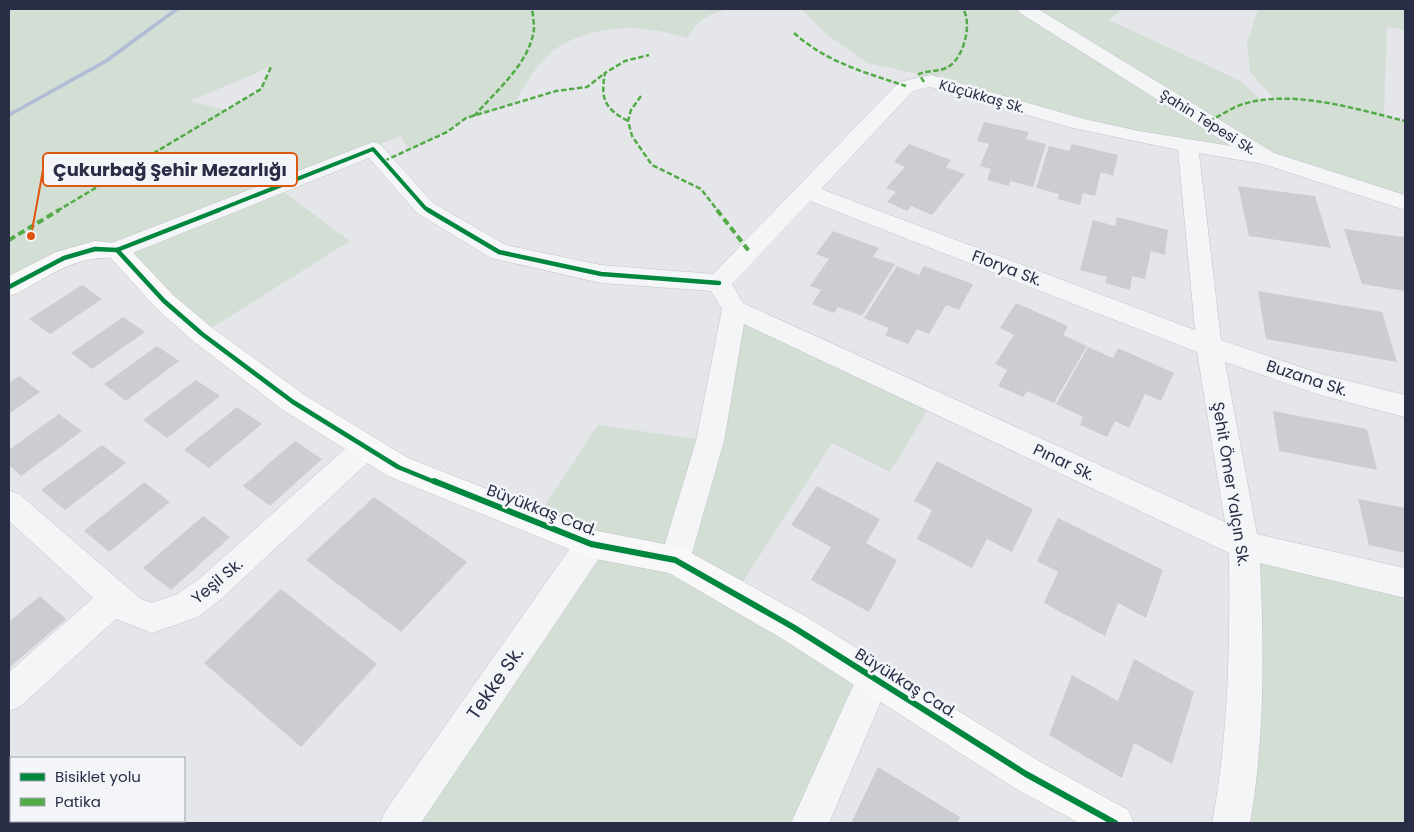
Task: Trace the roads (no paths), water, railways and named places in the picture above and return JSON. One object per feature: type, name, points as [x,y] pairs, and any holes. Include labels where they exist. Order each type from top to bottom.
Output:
[{"type":"street","name":"Şahin Tepesi Sk.","points":[[1026,9],[1266,158],[1405,203]]},
{"type":"street","name":"Küçükkaş Sk.","points":[[719,283],[906,86],[931,81],[1080,124],[1188,146],[1266,158]]},
{"type":"street","name":"Şehit Ömer Yalçın Sk.","points":[[1188,146],[1209,346],[1244,546],[1247,648],[1238,784],[1231,823]]},
{"type":"street","points":[[9,287],[64,258],[95,249],[118,250],[373,148],[425,208],[499,252],[601,274],[719,283],[734,309],[710,441],[675,560]]},
{"type":"street","name":"Florya Sk.","points":[[806,191],[1209,346]]},
{"type":"street","name":"Büyükkaş Cad.","points":[[118,250],[164,301],[202,334],[293,402],[398,467],[591,544],[675,560],[794,627],[1026,774],[1115,823]]},
{"type":"street","name":"Pınar Sk.","points":[[734,309],[1244,546],[1405,583]]},
{"type":"street","name":"Buzana Sk.","points":[[1209,346],[1320,384],[1405,406]]},
{"type":"street","name":"Yeşil Sk.","points":[[9,503],[130,610],[152,618],[187,606],[210,589],[366,447]]},
{"type":"street","name":"Tekke Sk.","points":[[399,823],[591,544]]},
{"type":"street","points":[[9,694],[116,598]]},
{"type":"street","points":[[810,823],[874,678]]},
{"type":"waterway","points":[[9,115],[106,61],[177,9]]},
{"type":"place","name":"Çukurbağ Şehir Mezarlığı","points":[[31,236]]}]
